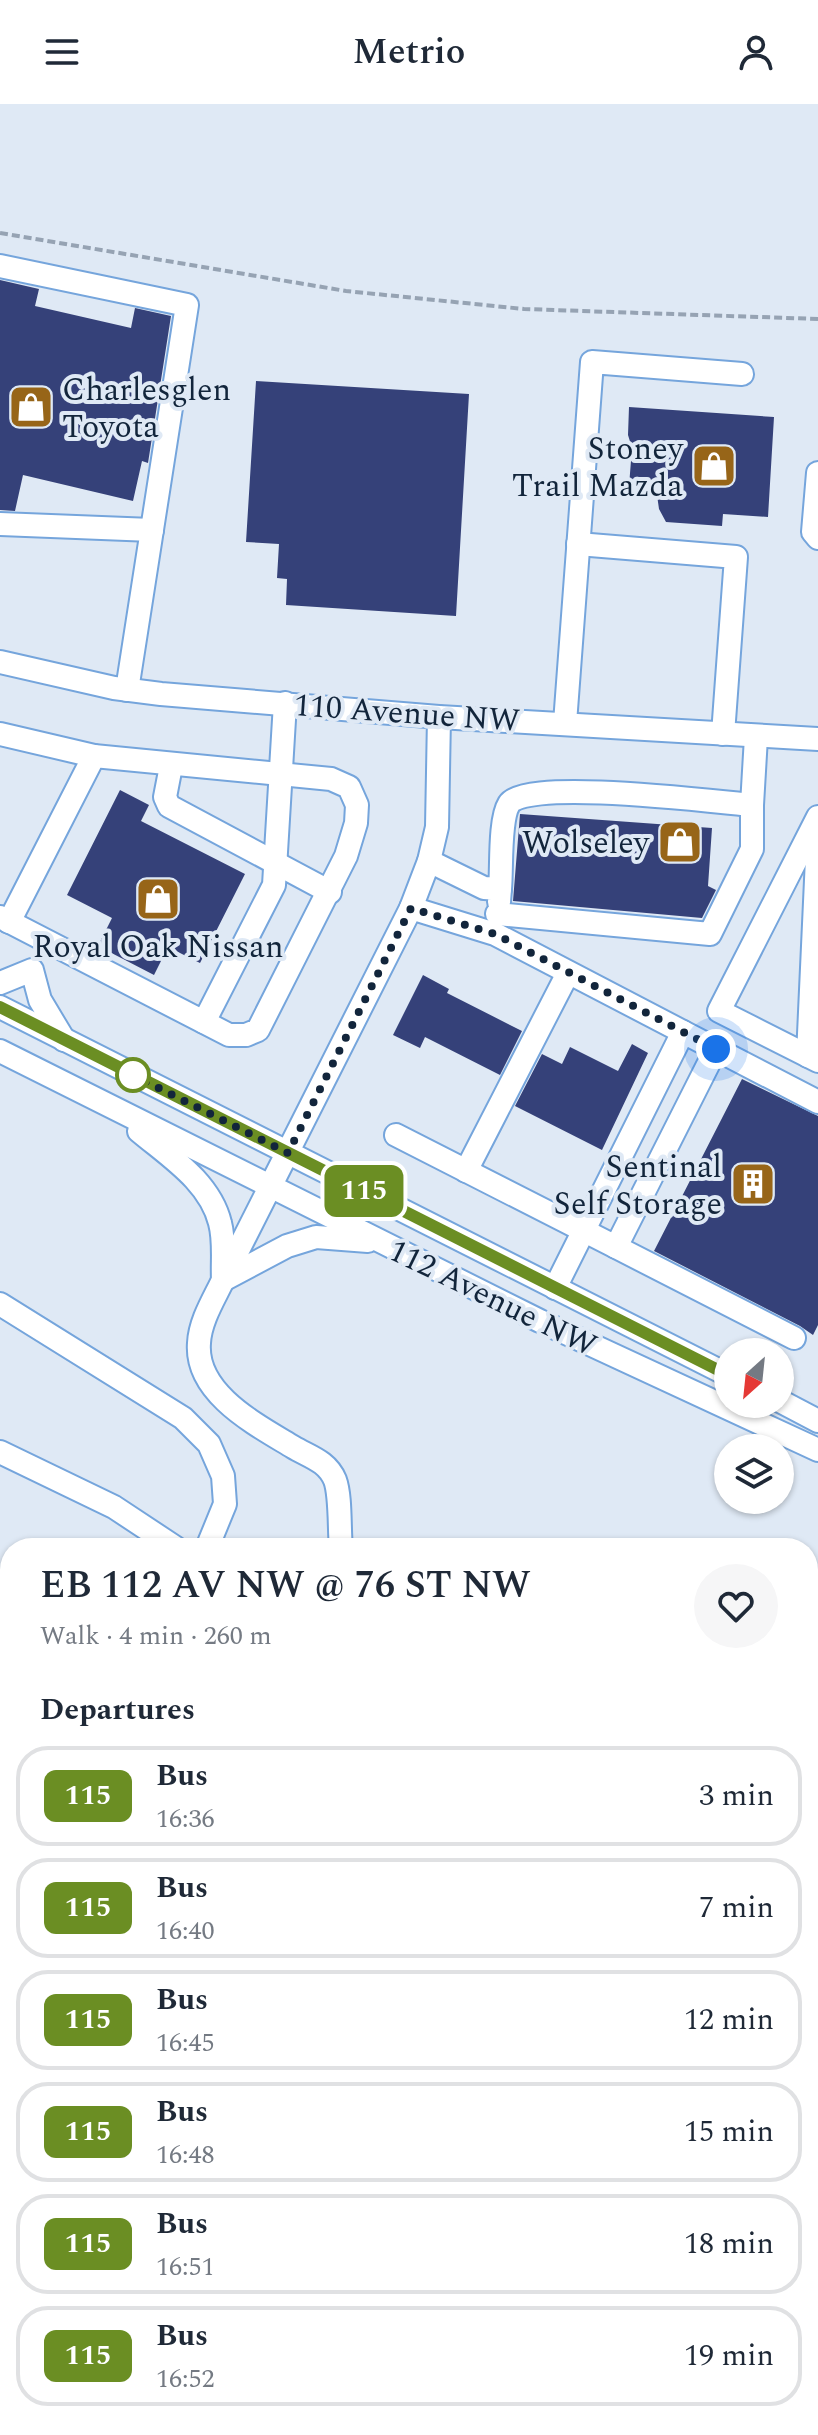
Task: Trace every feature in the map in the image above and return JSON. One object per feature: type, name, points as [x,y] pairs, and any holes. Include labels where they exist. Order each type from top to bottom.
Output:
[{"type":"street","points":[[0,266],[187,305],[127,690]]},
{"type":"street","points":[[565,723],[592,362],[742,374]]},
{"type":"street","points":[[818,473],[813,532],[818,538]]},
{"type":"street","points":[[0,524],[152,530]]},
{"type":"street","points":[[578,544],[736,557],[723,734]]},
{"type":"street","name":"110 Avenue NW","points":[[0,662],[127,690],[439,717],[818,739]]},
{"type":"street","points":[[204,1022],[274,885],[285,703]]},
{"type":"street","points":[[340,1538],[336,1482],[322,1462],[293,1447],[212,1389],[199,1364],[201,1328],[411,908],[429,861],[437,827],[439,717]]},
{"type":"street","points":[[0,734],[94,756],[280,777],[331,779],[341,782],[354,793],[356,823],[330,892],[258,1030],[246,1035],[229,1035],[5,920],[94,756]]},
{"type":"street","points":[[411,908],[496,924],[710,934],[752,849],[756,737]]},
{"type":"street","points":[[171,766],[165,797],[169,806],[330,892]]},
{"type":"street","points":[[496,924],[504,819],[508,804],[515,798],[559,790],[752,805]]},
{"type":"street","points":[[818,817],[719,1011],[813,1051],[818,836]]},
{"type":"street","points":[[429,861],[484,888],[500,889]]},
{"type":"street","points":[[496,924],[568,973],[818,1102]]},
{"type":"street","points":[[0,983],[32,970],[47,942]]},
{"type":"street","points":[[32,970],[40,1000],[65,1041]]},
{"type":"street","points":[[466,1171],[568,973]]},
{"type":"street","name":"112 Avenue NW","points":[[0,1007],[714,1368]]},
{"type":"street","points":[[555,1288],[683,1032]]},
{"type":"street","points":[[616,1247],[716,1049]]},
{"type":"street","name":"112 Avenue NW","points":[[0,1051],[377,1241],[818,1450]]},
{"type":"street","points":[[105,1104],[180,1165],[211,1196],[221,1226],[223,1280]]},
{"type":"street","points":[[396,1135],[794,1338]]},
{"type":"street","points":[[630,1138],[663,1155]]},
{"type":"street","points":[[223,1280],[287,1246],[316,1237],[377,1241]]},
{"type":"street","points":[[0,1304],[183,1418],[209,1444],[223,1476],[225,1504],[211,1538]]},
{"type":"street","points":[[794,1406],[816,1415]]},
{"type":"street","points":[[0,1452],[114,1507],[161,1538]]},
{"type":"path","points":[[0,233],[140,259],[361,293],[524,309],[818,319]]},
{"type":"building","points":[[0,280],[39,289],[35,306],[131,328],[135,308],[171,316],[148,463],[142,461],[133,501],[23,475],[15,511],[0,510]]},
{"type":"building","points":[[256,381],[469,394],[456,616],[286,605],[287,579],[277,578],[279,544],[246,542]]},
{"type":"building","points":[[629,407],[774,417],[768,517],[723,514],[722,526],[666,522],[659,509],[656,488],[629,486],[632,448],[628,435]]},
{"type":"building","points":[[120,790],[149,805],[141,821],[245,874],[200,963],[168,947],[154,975],[98,946],[112,918],[67,895]]},
{"type":"building","points":[[520,814],[712,828],[708,886],[716,890],[702,918],[513,901]]},
{"type":"building","points":[[423,975],[449,989],[447,993],[522,1031],[500,1075],[425,1037],[420,1048],[393,1035]]},
{"type":"building","points":[[632,1044],[648,1053],[602,1150],[515,1106],[542,1054],[562,1064],[570,1047],[618,1071]]},
{"type":"building","name":"Sentinal Self Storage","points":[[742,1079],[818,1116],[818,1325],[813,1335],[654,1251]]},
{"type":"bus line","name":"115","points":[[0,1007],[714,1368]]},
{"type":"place","name":"Charlesglen Toyota","points":[[31,407]]},
{"type":"place","name":"Stoney Trail Mazda","points":[[714,466]]},
{"type":"place","name":"Wolseley","points":[[680,842]]},
{"type":"place","name":"Royal Oak Nissan","points":[[158,899]]},
{"type":"place","name":"Sentinal Self Storage","points":[[753,1184]]},
{"type":"route","points":[[133,1075],[288,1153],[411,908],[495,934],[716,1049]]}]
